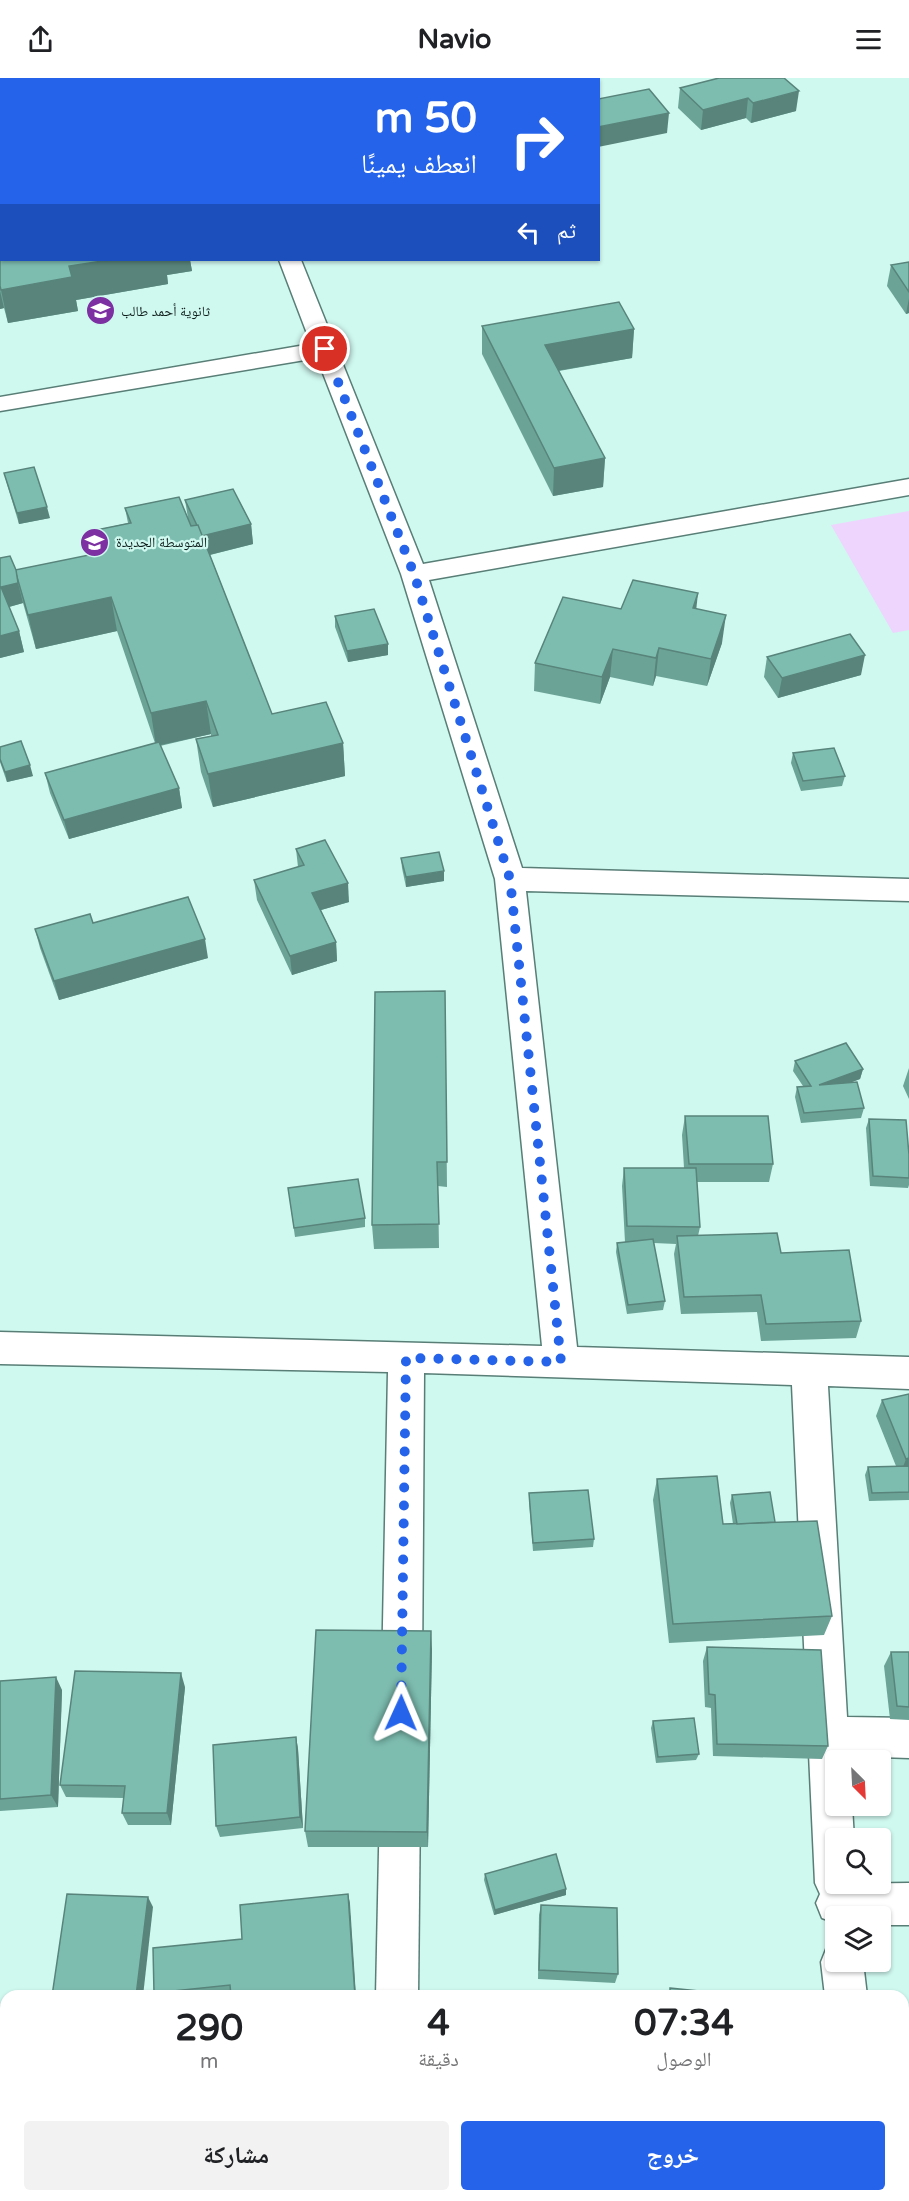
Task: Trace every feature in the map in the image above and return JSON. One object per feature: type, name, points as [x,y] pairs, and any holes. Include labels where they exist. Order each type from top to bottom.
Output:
[{"type":"street","points":[[290,261],[414,574],[510,879],[561,1362]]},
{"type":"street","points":[[0,404],[325,349]]},
{"type":"street","points":[[414,574],[909,486]]},
{"type":"street","points":[[510,879],[909,890]]},
{"type":"street","points":[[0,1348],[909,1373]]},
{"type":"street","points":[[401,1713],[406,1358]]},
{"type":"street","points":[[809,1370],[836,1897],[909,1904]]},
{"type":"street","points":[[828,1736],[909,1738]]},
{"type":"street","points":[[398,1990],[400,1772]]},
{"type":"street","points":[[843,1972],[845,1990]]},
{"type":"shaded area","points":[[909,511],[909,630],[893,633],[831,525]]},
{"type":"building","points":[[719,78],[784,78],[799,91],[753,103],[748,98],[703,110],[680,88]]},
{"type":"building","points":[[649,89],[669,113],[600,127],[600,99]]},
{"type":"building","points":[[0,261],[102,261],[69,266],[72,277],[1,290]]},
{"type":"building","points":[[909,262],[909,292],[891,265]]},
{"type":"building","points":[[619,302],[634,329],[545,345],[605,458],[554,468],[482,326]]},
{"type":"building","points":[[34,467],[47,507],[17,513],[4,473]]},
{"type":"building","points":[[233,489],[251,524],[202,536],[185,500]]},
{"type":"building","points":[[179,497],[191,526],[198,525],[272,714],[326,702],[343,743],[208,774],[196,739],[218,735],[206,701],[151,713],[111,597],[28,615],[15,570],[99,553],[91,531],[131,523],[125,508]]},
{"type":"building","points":[[10,556],[18,583],[1,587],[19,631],[0,636],[0,558]]},
{"type":"building","points":[[633,580],[698,593],[693,608],[726,615],[711,659],[659,648],[656,658],[613,649],[602,677],[535,663],[563,597],[621,609]]},
{"type":"building","points":[[374,609],[388,644],[347,651],[335,616]]},
{"type":"building","points":[[850,634],[865,655],[782,678],[767,657]]},
{"type":"building","points":[[21,741],[30,765],[5,772],[0,759],[0,747]]},
{"type":"building","points":[[159,742],[179,788],[64,820],[45,773]]},
{"type":"building","points":[[834,748],[845,776],[803,781],[793,753]]},
{"type":"building","points":[[325,840],[348,883],[312,893],[336,942],[290,956],[254,880],[304,865],[296,849]]},
{"type":"building","points":[[439,852],[444,871],[406,877],[401,858]]},
{"type":"building","points":[[188,897],[205,939],[54,981],[35,929],[90,914],[93,923]]},
{"type":"building","points":[[445,991],[447,1162],[437,1162],[439,1224],[372,1225],[375,992]]},
{"type":"building","points":[[846,1043],[863,1069],[819,1085],[857,1082],[864,1108],[804,1113],[797,1087],[811,1086],[795,1061]]},
{"type":"building","points":[[685,1116],[768,1116],[773,1164],[689,1164]]},
{"type":"building","points":[[869,1119],[906,1120],[909,1178],[873,1176]]},
{"type":"building","points":[[624,1168],[696,1168],[700,1227],[627,1226]]},
{"type":"building","points":[[358,1179],[365,1218],[294,1228],[288,1188]]},
{"type":"building","points":[[777,1233],[781,1253],[849,1250],[861,1321],[766,1324],[761,1295],[684,1297],[677,1236]]},
{"type":"building","points":[[653,1239],[665,1301],[628,1305],[617,1243]]},
{"type":"building","points":[[909,1394],[909,1458],[906,1459],[882,1400]]},
{"type":"building","points":[[909,1466],[909,1492],[872,1493],[868,1467]]},
{"type":"building","points":[[717,1476],[723,1524],[817,1521],[832,1616],[673,1624],[657,1479]]},
{"type":"building","points":[[588,1490],[594,1539],[533,1543],[529,1493]]},
{"type":"building","points":[[770,1492],[775,1522],[737,1524],[732,1495]]},
{"type":"building","points":[[316,1630],[431,1631],[427,1832],[305,1831]]},
{"type":"building","points":[[707,1647],[821,1650],[828,1746],[717,1744],[715,1695],[709,1694]]},
{"type":"building","points":[[891,1652],[909,1652],[909,1707],[897,1706]]},
{"type":"building","points":[[75,1671],[181,1673],[167,1813],[122,1813],[125,1786],[60,1785]]},
{"type":"building","points":[[56,1677],[51,1795],[0,1799],[0,1681]]},
{"type":"building","points":[[694,1718],[699,1754],[658,1757],[653,1721]]},
{"type":"building","points":[[296,1737],[300,1817],[216,1826],[213,1745]]},
{"type":"building","points":[[556,1854],[566,1889],[495,1910],[485,1874]]},
{"type":"building","points":[[67,1894],[148,1897],[137,1990],[53,1990]]},
{"type":"building","points":[[348,1894],[355,1990],[230,1990],[230,1985],[182,1990],[154,1990],[153,1948],[242,1939],[240,1905]]},
{"type":"building","points":[[541,1905],[617,1908],[618,1974],[539,1970]]},
{"type":"place","name":"ثانوية أحمد طالب","points":[[100,311]]},
{"type":"place","name":"المتوسطة الجديدة","points":[[95,542]]},
{"type":"route","points":[[325,349],[414,574],[510,879],[561,1362],[406,1358],[401,1713]]}]
